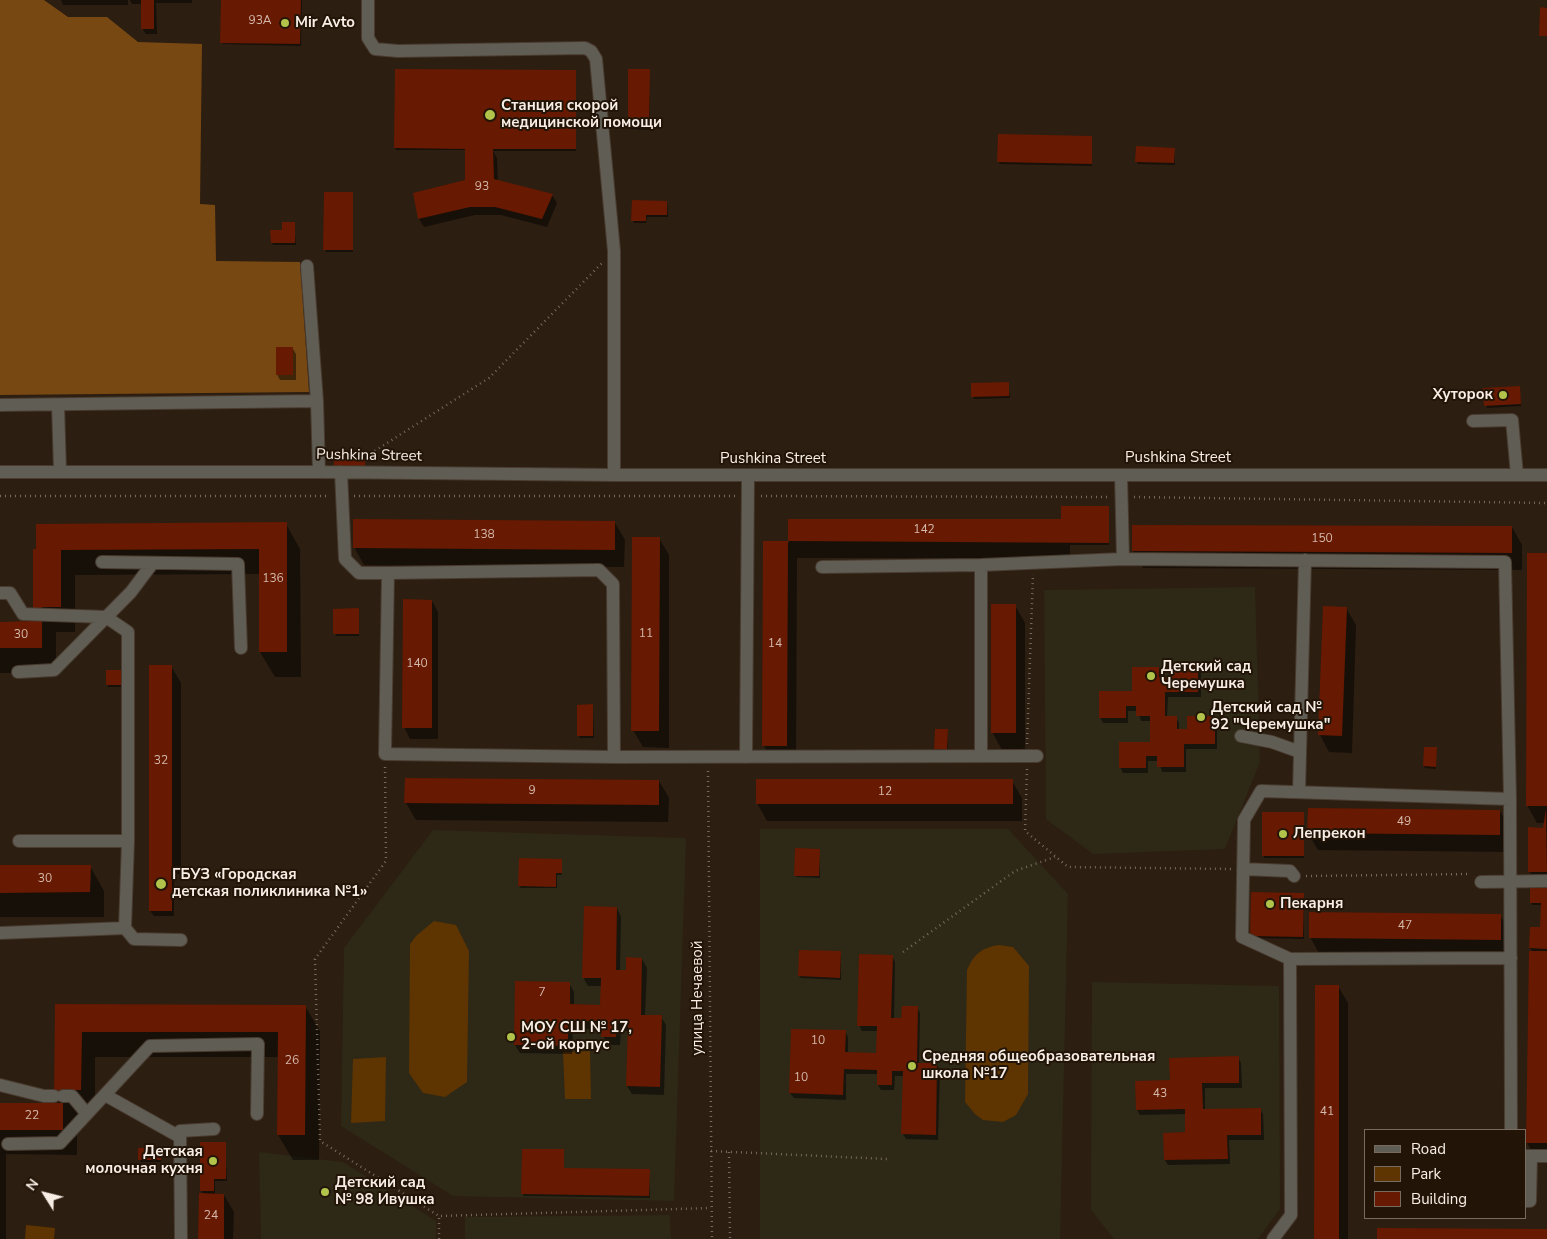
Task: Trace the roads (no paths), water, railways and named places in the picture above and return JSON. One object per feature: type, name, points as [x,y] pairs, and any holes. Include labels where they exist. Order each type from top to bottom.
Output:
[{"type":"street","points":[[368,0],[368,38],[375,49],[398,51],[585,48],[591,51],[596,59],[614,251],[614,475]]},
{"type":"street","points":[[307,266],[317,401],[319,472]]},
{"type":"street","points":[[0,405],[317,401]]},
{"type":"street","points":[[58,405],[60,471]]},
{"type":"street","points":[[1473,421],[1512,420],[1517,475]]},
{"type":"street","name":"Pushkina Street","points":[[0,472],[341,472],[614,475],[1547,475]]},
{"type":"street","points":[[341,472],[345,559],[359,573],[600,570],[613,584],[614,757]]},
{"type":"street","points":[[746,757],[748,475]]},
{"type":"street","points":[[1122,475],[1123,559]]},
{"type":"street","points":[[822,567],[981,566],[1123,559],[1505,562],[1510,799],[1511,1129]]},
{"type":"street","points":[[1299,792],[1305,560]]},
{"type":"street","points":[[102,562],[238,564],[241,648]]},
{"type":"street","points":[[18,672],[54,670],[131,592],[152,564]]},
{"type":"street","points":[[981,566],[981,756]]},
{"type":"street","points":[[388,573],[385,754],[614,757],[1032,756]]},
{"type":"street","points":[[0,593],[10,593],[23,614],[106,617],[128,632],[128,841],[125,928],[134,939],[181,940]]},
{"type":"street","points":[[1241,736],[1272,742],[1300,752]]},
{"type":"street","points":[[1510,799],[1260,791],[1244,820],[1242,936],[1290,959],[1511,958]]},
{"type":"street","points":[[20,841],[128,841]]},
{"type":"street","points":[[1243,869],[1290,871],[1294,876]]},
{"type":"street","points":[[1482,882],[1547,881]]},
{"type":"street","points":[[0,933],[125,928]]},
{"type":"street","points":[[1273,1239],[1290,1215],[1290,959]]},
{"type":"street","points":[[8,1144],[60,1143],[150,1046],[258,1044],[257,1114]]},
{"type":"street","points":[[0,1085],[44,1096],[72,1096],[87,1114]]},
{"type":"street","points":[[105,1095],[180,1137]]},
{"type":"street","points":[[181,1239],[180,1131],[214,1129]]},
{"type":"street","points":[[1527,1201],[1530,1201],[1529,1156],[1547,1156]]},
{"type":"place","name":"Mir Avto","points":[[285,23]]},
{"type":"place","name":"Станция скорой медицинской помощи","points":[[490,115]]},
{"type":"place","name":"Хуторок","points":[[1503,395]]},
{"type":"place","name":"Детский сад Черемушка","points":[[1151,676]]},
{"type":"place","name":"Детский сад № 92 \"Черемушка\"","points":[[1201,717]]},
{"type":"place","name":"Лепрекон","points":[[1283,834]]},
{"type":"place","name":"ГБУЗ «Городская детская поликлиника №1»","points":[[161,884]]},
{"type":"place","name":"Пекарня","points":[[1270,904]]},
{"type":"place","name":"МОУ СШ № 17, 2-ой корпус","points":[[511,1037]]},
{"type":"place","name":"Средняя общеобразовательная школа №17","points":[[912,1066]]},
{"type":"place","name":"Детская молочная кухня","points":[[213,1161]]},
{"type":"place","name":"Детский сад № 98 Ивушка","points":[[325,1192]]}]
